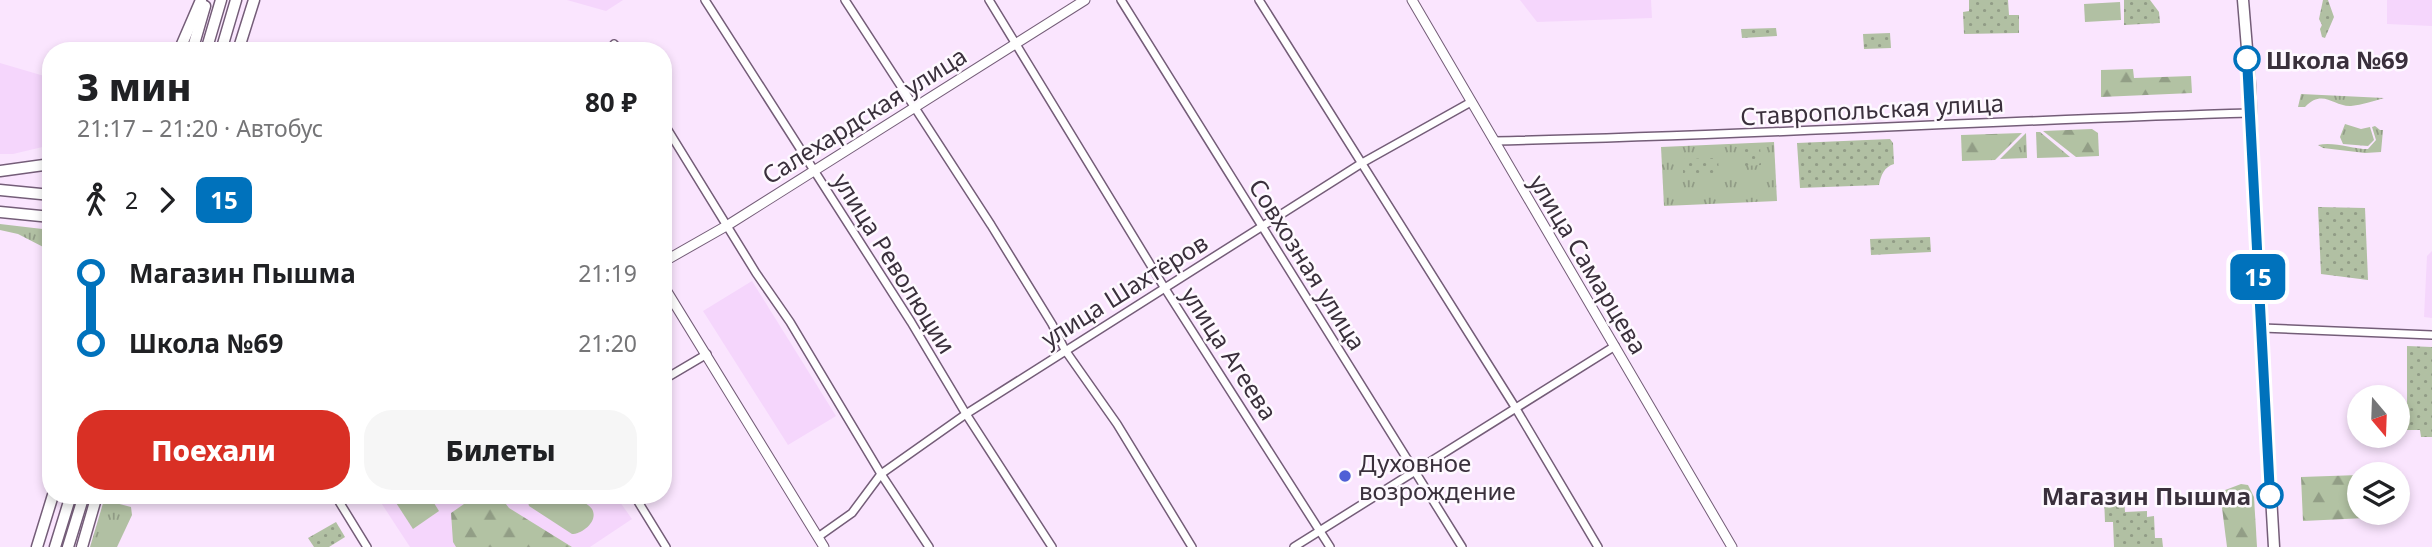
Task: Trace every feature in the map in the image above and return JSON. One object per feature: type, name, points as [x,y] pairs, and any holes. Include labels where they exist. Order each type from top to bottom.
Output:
[{"type":"main road","points":[[183,42],[204,0]]},
{"type":"main road","points":[[194,42],[204,0]]},
{"type":"main road","points":[[209,42],[221,0]]},
{"type":"main road","points":[[223,42],[236,0]]},
{"type":"main road","points":[[241,42],[254,0]]},
{"type":"main road","points":[[2243,0],[2274,547]]},
{"type":"main road","points":[[0,171],[42,165]]},
{"type":"main road","points":[[0,190],[42,194]]},
{"type":"main road","points":[[0,212],[42,216]]},
{"type":"main road","points":[[37,547],[50,504]]},
{"type":"main road","points":[[55,547],[68,504]]},
{"type":"main road","points":[[68,547],[81,504]]},
{"type":"main road","points":[[82,547],[94,504]]},
{"type":"street","name":"улица Революции","points":[[705,0],[911,322],[965,414],[1052,547]]},
{"type":"street","points":[[845,0],[1005,247],[1065,350],[1117,424],[1192,547]]},
{"type":"street","name":"улица Агеева","points":[[989,0],[1164,287],[1330,547]]},
{"type":"street","name":"Салехардская улица","points":[[672,257],[728,225],[1085,0]]},
{"type":"street","name":"Совхозная улица","points":[[1121,0],[1462,547]]},
{"type":"street","points":[[1259,0],[1515,407],[1598,547]]},
{"type":"street","name":"улица Самарцева","points":[[1412,0],[1732,547]]},
{"type":"street","name":"улица Шахтёров","points":[[818,537],[852,513],[881,474],[965,414],[1362,163],[1471,102]]},
{"type":"street","name":"Ставропольская улица","points":[[1494,141],[1756,134],[2251,113]]},
{"type":"street","points":[[672,136],[929,547]]},
{"type":"street","points":[[672,299],[824,547]]},
{"type":"street","points":[[2262,328],[2432,335]]},
{"type":"street","points":[[1294,547],[1615,346]]},
{"type":"street","points":[[672,375],[707,354]]},
{"type":"street","points":[[341,504],[367,547]]},
{"type":"street","points":[[640,504],[666,547]]},
{"type":"shaded area","points":[[567,0],[623,0],[606,11]]},
{"type":"shaded area","points":[[1520,0],[1651,0],[1652,18],[1537,22]]},
{"type":"shaded area","points":[[2387,0],[2432,0],[2432,26],[2387,24]]},
{"type":"shaded area","points":[[0,63],[42,75],[42,147],[0,154]]},
{"type":"shaded area","points":[[2432,251],[2432,318],[2424,317],[2427,256]]},
{"type":"shaded area","points":[[752,281],[836,416],[788,445],[703,311]]},
{"type":"shaded area","points":[[382,504],[621,504],[632,519],[590,547],[410,547]]},
{"type":"green space","points":[[1969,0],[2008,0],[2009,15],[2019,15],[2019,33],[1964,34],[1963,12],[1969,11]]},
{"type":"green space","points":[[2124,0],[2150,0],[2159,12],[2160,23],[2124,25]]},
{"type":"green space","points":[[2323,0],[2328,0],[2334,17],[2325,38],[2322,37],[2319,19]]},
{"type":"green space","points":[[2120,2],[2121,20],[2085,22],[2084,4]]},
{"type":"green space","points":[[1776,28],[1777,36],[1742,38],[1741,29]]},
{"type":"green space","points":[[1890,33],[1891,48],[1864,49],[1863,34]]},
{"type":"green space","points":[[2133,69],[2134,78],[2191,76],[2192,93],[2101,97],[2101,70]]},
{"type":"green space","points":[[2301,94],[2384,98],[2351,106],[2317,99],[2305,107],[2298,107]]},
{"type":"green space","points":[[2345,124],[2361,129],[2370,127],[2374,140],[2368,146],[2343,144],[2340,137]]},
{"type":"green space","points":[[2372,127],[2383,130],[2381,152],[2365,153],[2323,148],[2318,145],[2368,149],[2376,140]]},
{"type":"green space","points":[[2092,129],[2098,133],[2099,156],[2076,157],[2043,131]]},
{"type":"green space","points":[[2036,132],[2040,132],[2070,157],[2037,158]]},
{"type":"green space","points":[[2022,133],[1995,160],[1962,161],[1961,135]]},
{"type":"green space","points":[[2026,133],[2027,158],[2000,159]]},
{"type":"green space","points":[[1890,139],[1893,143],[1894,164],[1884,172],[1879,185],[1800,188],[1797,143]]},
{"type":"green space","points":[[1774,142],[1777,201],[1664,206],[1661,147]]},
{"type":"green space","points":[[1744,145],[1760,145],[1761,165],[1745,166]]},
{"type":"green space","points":[[1718,158],[1719,175],[1683,176],[1683,159]]},
{"type":"green space","points":[[2318,207],[2365,208],[2368,280],[2321,274]]},
{"type":"green space","points":[[0,224],[42,229],[42,246],[18,234],[0,230]]},
{"type":"green space","points":[[1930,237],[1931,252],[1871,255],[1870,239]]},
{"type":"green space","points":[[2407,346],[2432,347],[2432,437],[2421,437],[2420,430],[2410,430],[2410,385],[2407,385]]},
{"type":"green space","points":[[2347,475],[2347,519],[2303,521],[2301,477]]},
{"type":"green space","points":[[2241,484],[2248,485],[2254,497],[2257,547],[2227,547],[2220,492]]},
{"type":"green space","points":[[2124,496],[2125,512],[2147,511],[2147,517],[2154,516],[2155,538],[2162,538],[2163,547],[2114,547],[2113,522],[2105,522],[2104,497]]},
{"type":"green space","points":[[103,504],[131,507],[132,515],[117,547],[90,547]]},
{"type":"green space","points":[[397,504],[435,504],[439,511],[413,529]]},
{"type":"green space","points":[[464,504],[506,504],[572,547],[456,547],[453,542],[451,513]]},
{"type":"green space","points":[[586,504],[594,514],[588,526],[572,534],[529,506]]},
{"type":"green space","points":[[336,522],[345,537],[329,547],[314,547],[308,538]]},
{"type":"bus line","name":"15","points":[[2247,59],[2270,495]]},
{"type":"place","name":"Школа №69","points":[[2247,59]]},
{"type":"place","name":"Духовное возрождение","points":[[1345,476]]},
{"type":"place","name":"Магазин Пышма","points":[[2270,495]]}]
